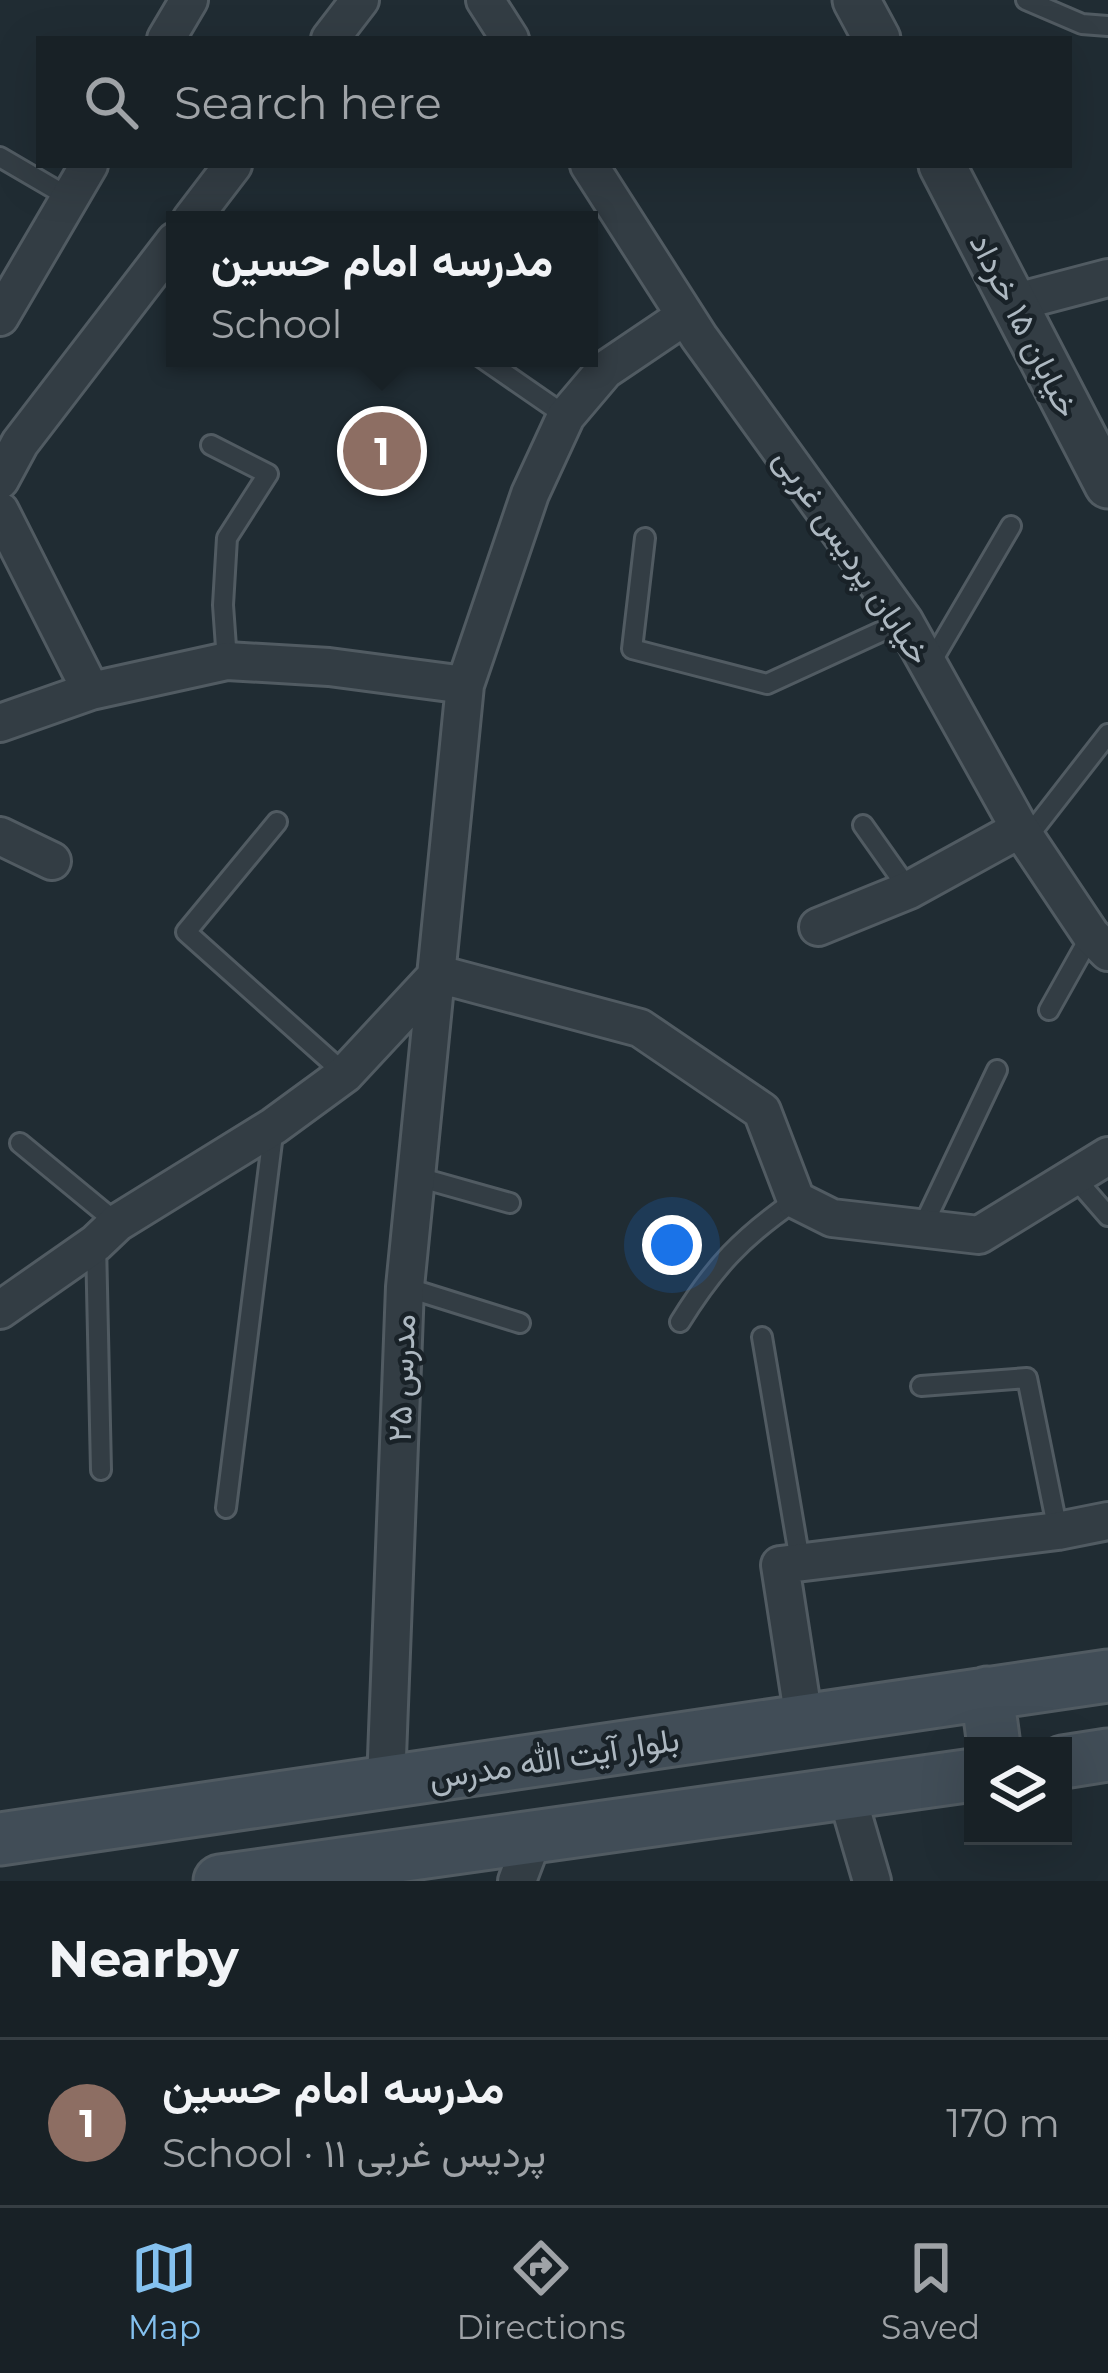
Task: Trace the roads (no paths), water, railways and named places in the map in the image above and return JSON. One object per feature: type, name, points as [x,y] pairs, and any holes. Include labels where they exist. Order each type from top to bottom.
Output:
[{"type":"main road","name":"بلوار آیت الله مدرس","points":[[0,1839],[1108,1676]]},
{"type":"main road","points":[[987,1693],[993,1737]]},
{"type":"main road","points":[[1072,1761],[1108,1755]]},
{"type":"main road","points":[[220,1881],[525,1859],[846,1792],[964,1775]]},
{"type":"street","points":[[168,36],[189,0]]},
{"type":"street","points":[[332,36],[360,0]]},
{"type":"street","points":[[485,0],[508,36]]},
{"type":"street","points":[[856,0],[875,36]]},
{"type":"street","points":[[0,317],[87,168]]},
{"type":"street","points":[[198,211],[231,168]]},
{"type":"street","name":"خیابان پردیس غربی","points":[[591,168],[686,316],[904,621],[1023,833],[1102,941]]},
{"type":"street","name":"خیابان ۱۵ خرداد","points":[[944,168],[1108,485]]},
{"type":"street","points":[[0,480],[10,434],[166,252]]},
{"type":"street","points":[[1013,303],[1108,278]]},
{"type":"street","name":"مدرس ۲۵","points":[[386,1783],[405,1287],[465,685],[530,494],[566,416],[605,370],[686,316]]},
{"type":"street","points":[[4,534],[91,692]]},
{"type":"street","points":[[0,723],[91,692],[227,662],[329,667],[465,685]]},
{"type":"street","points":[[818,927],[909,890],[1023,833]]},
{"type":"street","points":[[0,836],[52,861]]},
{"type":"street","points":[[0,1310],[106,1233],[274,1126],[345,1074],[438,974],[640,1028],[762,1111],[796,1200],[832,1218],[979,1235],[1108,1156]]},
{"type":"street","points":[[804,1720],[780,1565],[1108,1521]]},
{"type":"street","points":[[846,1792],[872,1881]]},
{"type":"lane","points":[[1026,0],[1082,23],[1108,26]]},
{"type":"lane","points":[[0,157],[70,198]]},
{"type":"lane","points":[[495,367],[566,416]]},
{"type":"lane","points":[[211,446],[268,474],[226,538],[227,662]]},
{"type":"lane","points":[[929,666],[1011,526]]},
{"type":"lane","points":[[645,538],[632,649],[767,684],[904,621]]},
{"type":"lane","points":[[1023,833],[1108,734]]},
{"type":"lane","points":[[277,822],[186,932],[345,1074]]},
{"type":"lane","points":[[863,825],[909,890]]},
{"type":"lane","points":[[1049,1010],[1102,941]]},
{"type":"lane","points":[[922,1228],[997,1070]]},
{"type":"lane","points":[[226,1508],[274,1126]]},
{"type":"lane","points":[[20,1143],[106,1233],[101,1470]]},
{"type":"lane","points":[[414,1176],[511,1203]]},
{"type":"lane","points":[[1074,1177],[1108,1216]]},
{"type":"lane","points":[[680,1322],[714,1269],[737,1244],[796,1200]]},
{"type":"lane","points":[[405,1287],[520,1323]]},
{"type":"lane","points":[[762,1337],[800,1561]]},
{"type":"lane","points":[[921,1386],[1028,1378],[1058,1531]]},
{"type":"place","name":"مدرسه امام حسین","points":[[382,451]]}]
